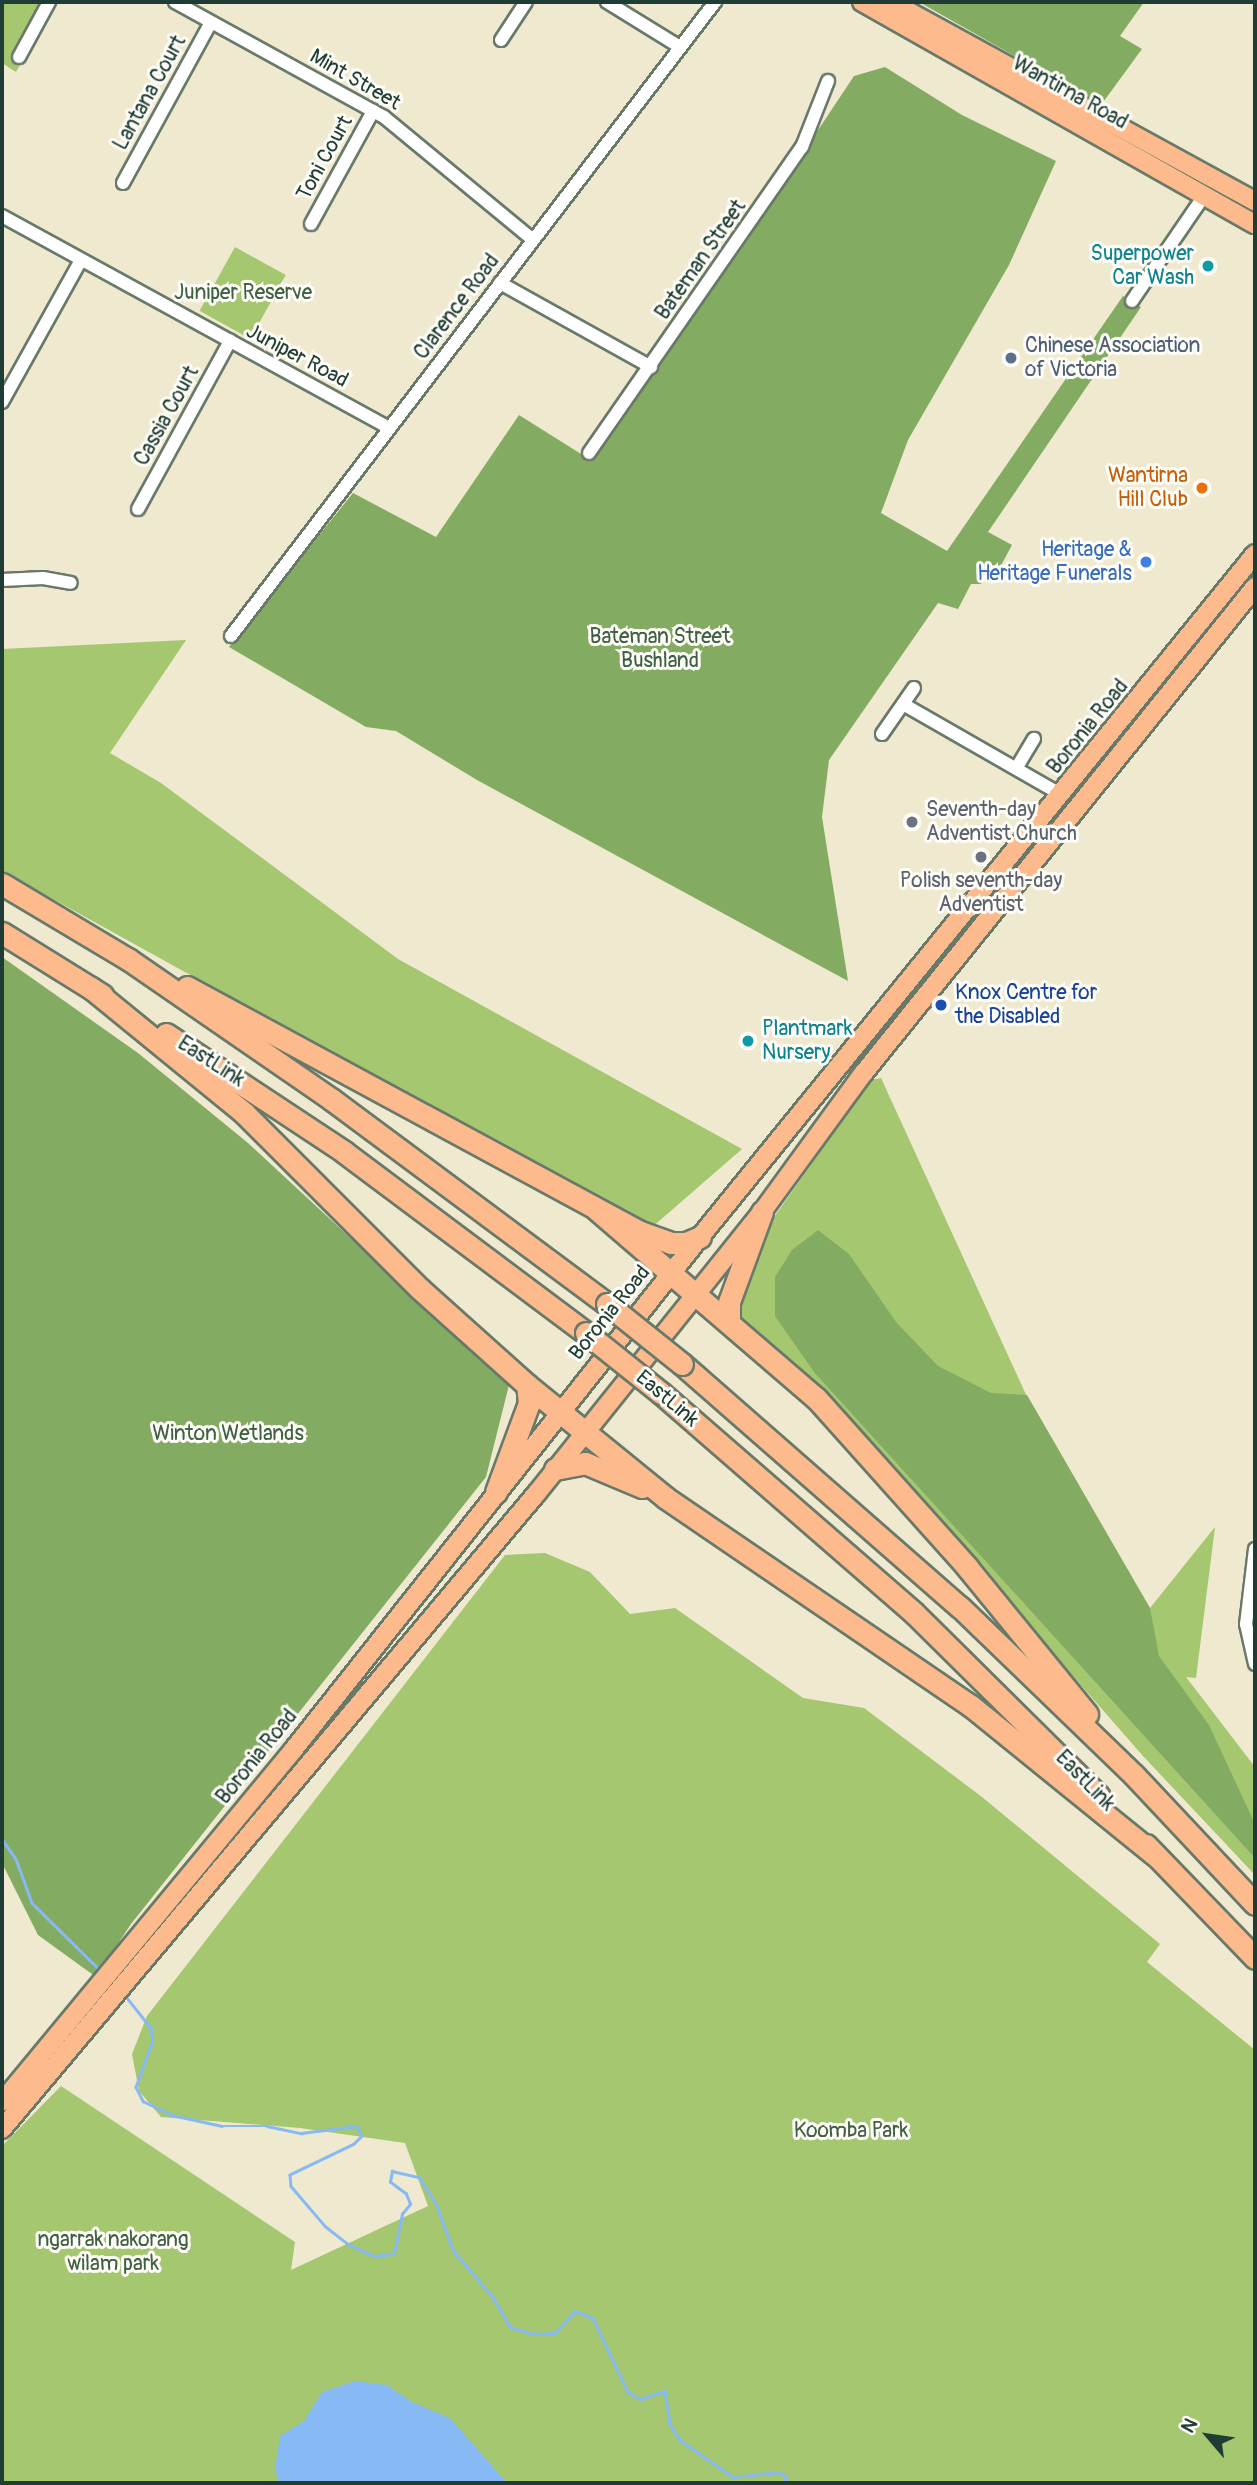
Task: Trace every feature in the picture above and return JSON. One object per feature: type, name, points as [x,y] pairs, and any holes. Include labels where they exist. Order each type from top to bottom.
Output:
[{"type":"highway","name":"EastLink","points":[[2,884],[128,959],[331,1099],[607,1304],[682,1364],[910,1560],[1133,1774],[1255,1904]]},
{"type":"highway","name":"EastLink","points":[[2,933],[212,1062],[344,1152],[586,1333],[661,1393],[914,1613],[1037,1731],[1255,1958]]},
{"type":"highway","points":[[128,959],[320,1055],[596,1209],[671,1243],[686,1243],[701,1237]]},
{"type":"highway","points":[[91,988],[244,1113],[420,1289],[560,1412],[666,1498],[786,1584],[915,1665],[1155,1854]]},
{"type":"highway","points":[[596,1209],[817,1399],[869,1455],[1043,1657],[1133,1774]]},
{"type":"highway","points":[[729,1321],[729,1302],[762,1212]]},
{"type":"highway","points":[[496,1492],[529,1403],[527,1385]]},
{"type":"highway","points":[[555,1469],[585,1463],[666,1498]]},
{"type":"main road","name":"Wantirna Road","points":[[862,2],[1255,225]]},
{"type":"main road","name":"Wantirna Road","points":[[891,2],[1255,201]]},
{"type":"main road","name":"Boronia Road","points":[[2,2129],[132,1976],[301,1755],[496,1492],[1255,554]]},
{"type":"main road","name":"Boronia Road","points":[[2,2102],[118,1964],[555,1469],[762,1212],[873,1061],[1255,587]]},
{"type":"main road","points":[[943,938],[967,943]]},
{"type":"main road","points":[[856,1047],[873,1061]]},
{"type":"main road","points":[[779,1142],[792,1146],[819,1133]]},
{"type":"street","points":[[19,58],[49,2]]},
{"type":"street","name":"Mint Street","points":[[175,2],[198,7],[211,22],[373,111],[533,240]]},
{"type":"street","points":[[501,40],[526,2]]},
{"type":"street","points":[[607,2],[680,47]]},
{"type":"street","name":"Clarence Road","points":[[231,636],[715,2]]},
{"type":"street","name":"Lantana Court","points":[[123,183],[211,22]]},
{"type":"street","name":"Bateman Street","points":[[589,453],[802,146],[828,81]]},
{"type":"street","name":"Toni Court","points":[[311,224],[373,111]]},
{"type":"street","points":[[1132,301],[1204,197]]},
{"type":"street","name":"Juniper Road","points":[[2,216],[390,428]]},
{"type":"street","points":[[2,401],[81,260]]},
{"type":"street","points":[[500,283],[651,367]]},
{"type":"street","name":"Cassia Court","points":[[138,509],[230,341]]},
{"type":"street","points":[[2,580],[43,578],[71,583]]},
{"type":"street","points":[[882,734],[915,688]]},
{"type":"street","points":[[903,704],[1062,795]]},
{"type":"street","points":[[1017,767],[1034,739]]},
{"type":"street","points":[[1255,1549],[1251,1639],[1255,1664]]},
{"type":"green space","points":[[2,2],[55,2],[16,72],[2,63]]},
{"type":"green space","points":[[919,2],[1144,2],[1120,36],[1142,49],[1101,105]]},
{"type":"green space","name":"Bateman Street Bushland","points":[[885,67],[962,115],[1056,161],[1009,265],[908,440],[881,513],[947,551],[1123,296],[1141,307],[988,532],[1012,545],[999,569],[992,565],[981,584],[971,584],[958,609],[938,603],[829,760],[822,817],[848,981],[477,780],[396,731],[366,727],[229,647],[353,493],[436,537],[519,415],[589,459],[731,261],[854,76]]},
{"type":"green space","name":"Juniper Reserve","points":[[235,247],[286,275],[250,339],[200,311]]},
{"type":"green space","points":[[186,640],[110,753],[161,783],[398,959],[742,1149],[650,1229],[2,871],[2,649]]},
{"type":"green space","name":"Winton Wetlands","points":[[2,957],[138,1053],[248,1143],[509,1385],[486,1477],[131,1924],[96,1977],[38,1935],[2,1863]]},
{"type":"green space","points":[[881,1078],[1039,1423],[1150,1608],[1215,1527],[1196,1678],[1186,1677],[1255,1767],[1255,1875],[1143,1756],[875,1450],[738,1317],[735,1303],[757,1241],[871,1080]]},
{"type":"green space","points":[[818,1230],[849,1254],[896,1322],[938,1366],[991,1393],[1027,1395],[1150,1608],[1159,1656],[1209,1725],[1255,1824],[1255,1858],[814,1372],[775,1316],[775,1277],[792,1250]]},
{"type":"green space","name":"Koomba Park","points":[[545,1553],[590,1572],[630,1614],[675,1608],[803,1698],[864,1708],[982,1797],[1160,1944],[1147,1962],[1255,2050],[1255,2483],[2,2483],[2,2146],[61,2086],[295,2242],[291,2270],[428,2206],[405,2143],[300,2128],[161,2117],[139,2091],[132,2054],[147,2016],[505,1555]]},
{"type":"water","points":[[355,2381],[387,2385],[412,2402],[450,2418],[507,2483],[279,2483],[275,2469],[280,2436],[304,2421],[322,2392]]},
{"type":"waterway","points":[[2,1839],[16,1859],[32,1903],[102,1972]]},
{"type":"waterway","points":[[124,1994],[151,2028],[153,2040],[136,2087],[143,2101],[172,2115],[222,2126],[267,2126],[301,2133],[357,2126],[362,2136],[354,2144],[290,2175],[291,2186],[325,2226],[348,2244],[374,2256],[394,2254],[402,2214],[410,2204],[406,2194],[390,2182],[392,2171],[419,2177],[436,2203],[453,2250],[493,2297],[510,2327],[534,2334],[555,2333],[575,2311],[593,2318],[628,2392],[640,2399],[665,2391],[670,2424],[680,2440],[733,2477],[779,2472],[787,2477],[783,2483]]},
{"type":"place","name":"Superpower Car Wash","points":[[1208,266]]},
{"type":"place","name":"Chinese Association of Victoria","points":[[1011,358]]},
{"type":"place","name":"Wantirna Hill Club","points":[[1202,488]]},
{"type":"place","name":"Heritage & Heritage Funerals","points":[[1146,562]]},
{"type":"place","name":"Seventh-day Adventist Church","points":[[912,822]]},
{"type":"place","name":"Polish seventh-day Adventist","points":[[981,857]]},
{"type":"place","name":"Knox Centre for the Disabled","points":[[941,1005]]},
{"type":"place","name":"Plantmark Nursery","points":[[748,1041]]},
{"type":"park label","name":"ngarrak nakorang wilam park","points":[[113,2252]]}]
